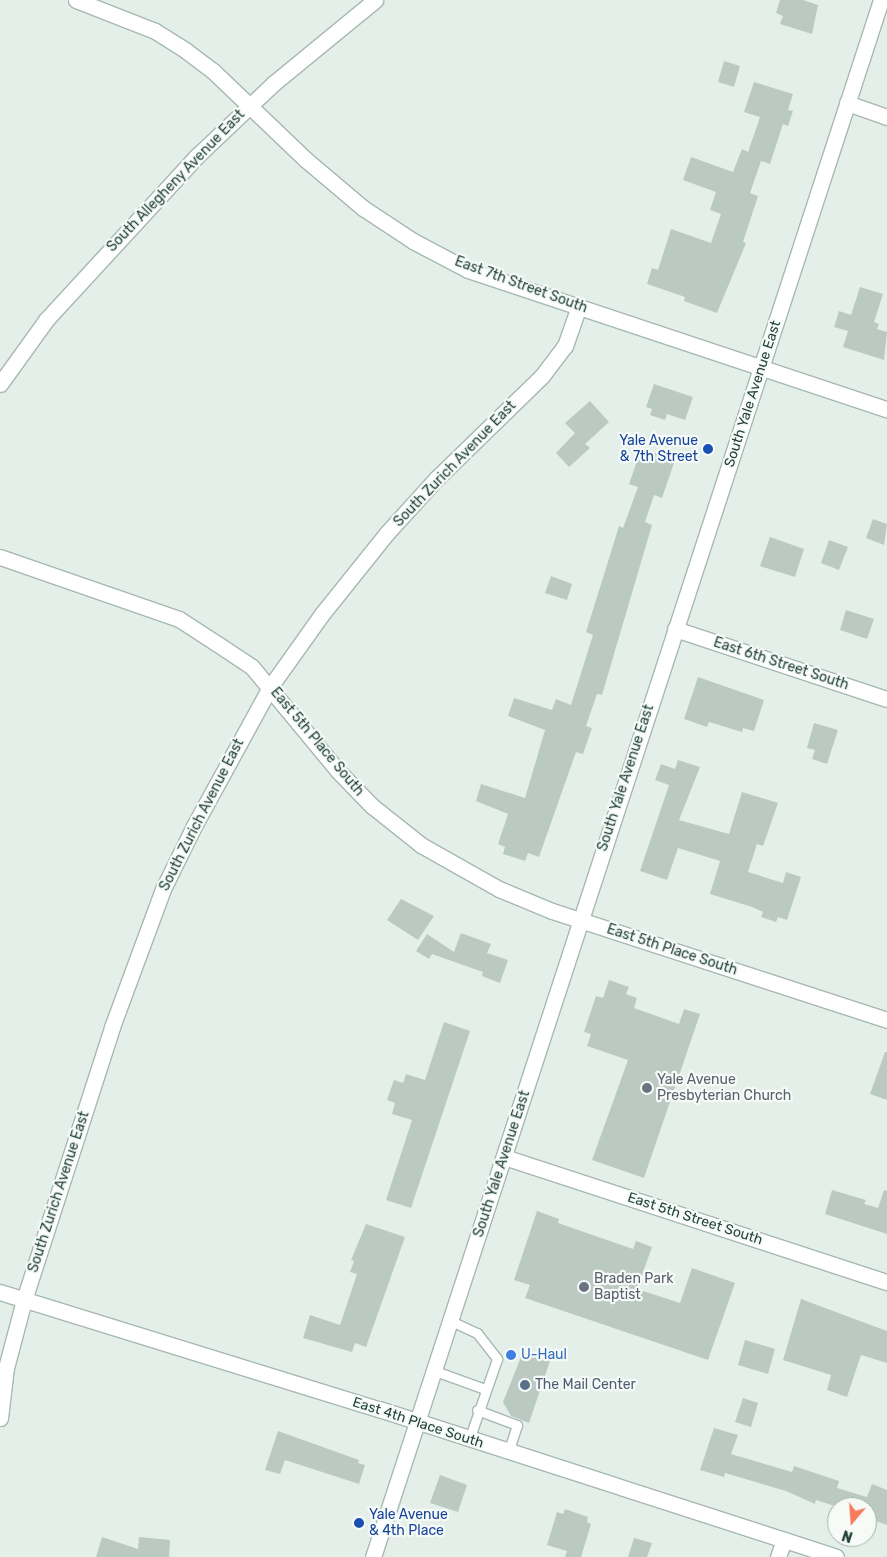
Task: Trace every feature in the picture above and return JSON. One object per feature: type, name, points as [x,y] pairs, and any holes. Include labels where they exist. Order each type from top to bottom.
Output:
[{"type":"street","name":"East 7th Street South","points":[[76,0],[155,31],[213,71],[304,159],[362,208],[396,231],[468,270],[887,409]]},
{"type":"street","name":"South Allegheny Avenue East","points":[[0,384],[46,320],[190,162],[250,105],[375,0]]},
{"type":"street","name":"South Yale Avenue East","points":[[374,1557],[881,0]]},
{"type":"street","points":[[847,103],[887,116]]},
{"type":"street","name":"South Zurich Avenue East","points":[[0,1418],[6,1368],[24,1300],[118,1010],[157,905],[194,826],[270,687],[387,533],[436,479],[542,376],[565,346],[579,306]]},
{"type":"street","name":"East 5th Place South","points":[[0,557],[179,619],[252,667],[338,772],[372,806],[421,844],[499,889],[580,920],[887,1020]]},
{"type":"street","name":"East 6th Street South","points":[[675,629],[887,699]]},
{"type":"street","name":"East 5th Street South","points":[[504,1157],[887,1282]]},
{"type":"street","name":"East 4th Place South","points":[[0,1292],[417,1422],[836,1557]]},
{"type":"street","points":[[778,1557],[784,1540]]},
{"type":"lane","points":[[451,1321],[477,1333],[497,1359],[485,1389],[469,1440]]},
{"type":"lane","points":[[435,1371],[485,1389]]},
{"type":"lane","points":[[478,1410],[517,1425],[508,1452]]},
{"type":"building","points":[[780,0],[803,0],[818,5],[812,34],[780,24],[783,16],[776,13]]},
{"type":"building","points":[[724,61],[740,66],[734,87],[718,82]]},
{"type":"building","points":[[754,82],[793,94],[788,110],[793,111],[788,126],[783,124],[770,164],[761,161],[750,193],[758,196],[743,242],[746,243],[717,313],[684,301],[685,297],[647,284],[652,268],[658,270],[671,229],[711,243],[721,214],[710,210],[716,192],[683,180],[691,157],[733,172],[742,149],[748,152],[760,117],[744,112]]},
{"type":"building","points":[[860,287],[883,294],[874,322],[879,324],[877,329],[887,332],[884,360],[843,347],[848,331],[834,327],[839,311],[851,315]]},
{"type":"building","points":[[654,384],[693,397],[685,420],[667,414],[665,420],[650,415],[652,409],[646,407]]},
{"type":"building","points":[[590,401],[609,422],[585,444],[590,448],[569,467],[556,453],[575,433],[565,423]]},
{"type":"building","points":[[649,451],[675,460],[662,498],[654,495],[645,522],[652,525],[602,695],[597,694],[586,726],[592,728],[583,754],[576,752],[539,857],[528,853],[525,861],[503,854],[505,847],[498,844],[508,814],[476,801],[481,784],[525,798],[545,730],[508,716],[514,698],[552,710],[556,699],[571,705],[593,635],[586,632],[619,526],[623,528],[638,487],[629,484],[638,458],[646,461]]},
{"type":"building","points":[[873,519],[887,524],[884,545],[866,538]]},
{"type":"building","points":[[770,537],[804,549],[795,577],[760,566]]},
{"type":"building","points":[[829,540],[848,547],[839,570],[821,563]]},
{"type":"building","points":[[551,576],[572,584],[567,600],[545,593]]},
{"type":"building","points":[[846,610],[874,619],[867,639],[840,630]]},
{"type":"building","points":[[698,677],[764,700],[754,731],[743,728],[742,732],[709,722],[707,727],[684,719]]},
{"type":"building","points":[[814,723],[838,730],[827,764],[812,759],[815,750],[807,748]]},
{"type":"building","points":[[678,760],[700,767],[679,820],[729,834],[742,792],[778,803],[763,846],[757,844],[748,872],[783,883],[786,872],[801,877],[787,920],[778,917],[776,922],[761,917],[763,912],[752,907],[710,894],[720,861],[678,848],[667,880],[640,871],[669,785],[655,780],[661,764],[675,769]]},
{"type":"building","points":[[401,899],[434,916],[418,940],[387,920]]},
{"type":"building","points":[[461,933],[491,944],[487,953],[508,960],[500,983],[482,976],[483,972],[432,954],[429,959],[416,951],[427,934],[454,952]]},
{"type":"building","name":"Yale Avenue Presbyterian Church","points":[[609,980],[629,987],[626,994],[637,998],[634,1008],[679,1024],[684,1009],[700,1014],[644,1178],[592,1160],[628,1060],[587,1046],[591,1034],[584,1032],[596,996],[603,998]]},
{"type":"building","points":[[444,1022],[470,1031],[411,1208],[386,1200],[412,1120],[392,1114],[395,1103],[387,1100],[394,1080],[403,1083],[406,1074],[425,1080]]},
{"type":"building","points":[[885,1052],[887,1052],[887,1100],[870,1094]]},
{"type":"building","points":[[832,1190],[866,1200],[864,1204],[878,1208],[884,1190],[887,1191],[887,1234],[825,1214]]},
{"type":"building","name":"Braden Park Baptist","points":[[537,1211],[559,1219],[558,1223],[633,1249],[636,1241],[652,1247],[637,1289],[680,1303],[692,1268],[735,1283],[708,1360],[525,1298],[530,1285],[514,1280]]},
{"type":"building","points":[[366,1224],[405,1237],[366,1347],[355,1343],[352,1352],[303,1338],[310,1315],[340,1325],[357,1274],[350,1272],[354,1261],[351,1260]]},
{"type":"building","points":[[801,1299],[887,1331],[887,1363],[861,1355],[847,1397],[827,1390],[831,1375],[783,1360]]},
{"type":"building","points":[[745,1340],[775,1349],[768,1374],[738,1365]]},
{"type":"building","name":"The Mail Center","points":[[523,1352],[550,1361],[529,1423],[511,1416],[503,1402]]},
{"type":"building","points":[[743,1398],[758,1403],[751,1427],[735,1422]]},
{"type":"building","points":[[714,1428],[738,1435],[731,1454],[792,1472],[794,1466],[839,1481],[837,1488],[867,1497],[827,1497],[827,1504],[816,1500],[815,1504],[786,1491],[725,1473],[724,1477],[700,1470]]},
{"type":"building","points":[[278,1431],[359,1460],[358,1463],[365,1465],[359,1484],[285,1460],[280,1474],[265,1470]]},
{"type":"building","points":[[440,1475],[467,1485],[458,1512],[430,1503]]},
{"type":"building","points":[[872,1484],[887,1490],[887,1525],[877,1522],[877,1497],[867,1497]]},
{"type":"building","points":[[565,1509],[588,1517],[587,1522],[591,1524],[581,1557],[565,1557],[567,1551],[547,1545],[557,1512],[563,1514]]},
{"type":"building","points":[[102,1537],[138,1549],[139,1537],[170,1540],[169,1557],[96,1557]]},
{"type":"building","points":[[634,1538],[652,1543],[647,1557],[628,1557]]},
{"type":"place","name":"Yale Avenue & 7th Street","points":[[708,449]]},
{"type":"place","name":"Yale Avenue Presbyterian Church","points":[[647,1088]]},
{"type":"place","name":"Braden Park Baptist","points":[[584,1287]]},
{"type":"place","name":"U-Haul","points":[[511,1355]]},
{"type":"place","name":"The Mail Center","points":[[525,1385]]},
{"type":"place","name":"Yale Avenue & 4th Place","points":[[359,1523]]}]
